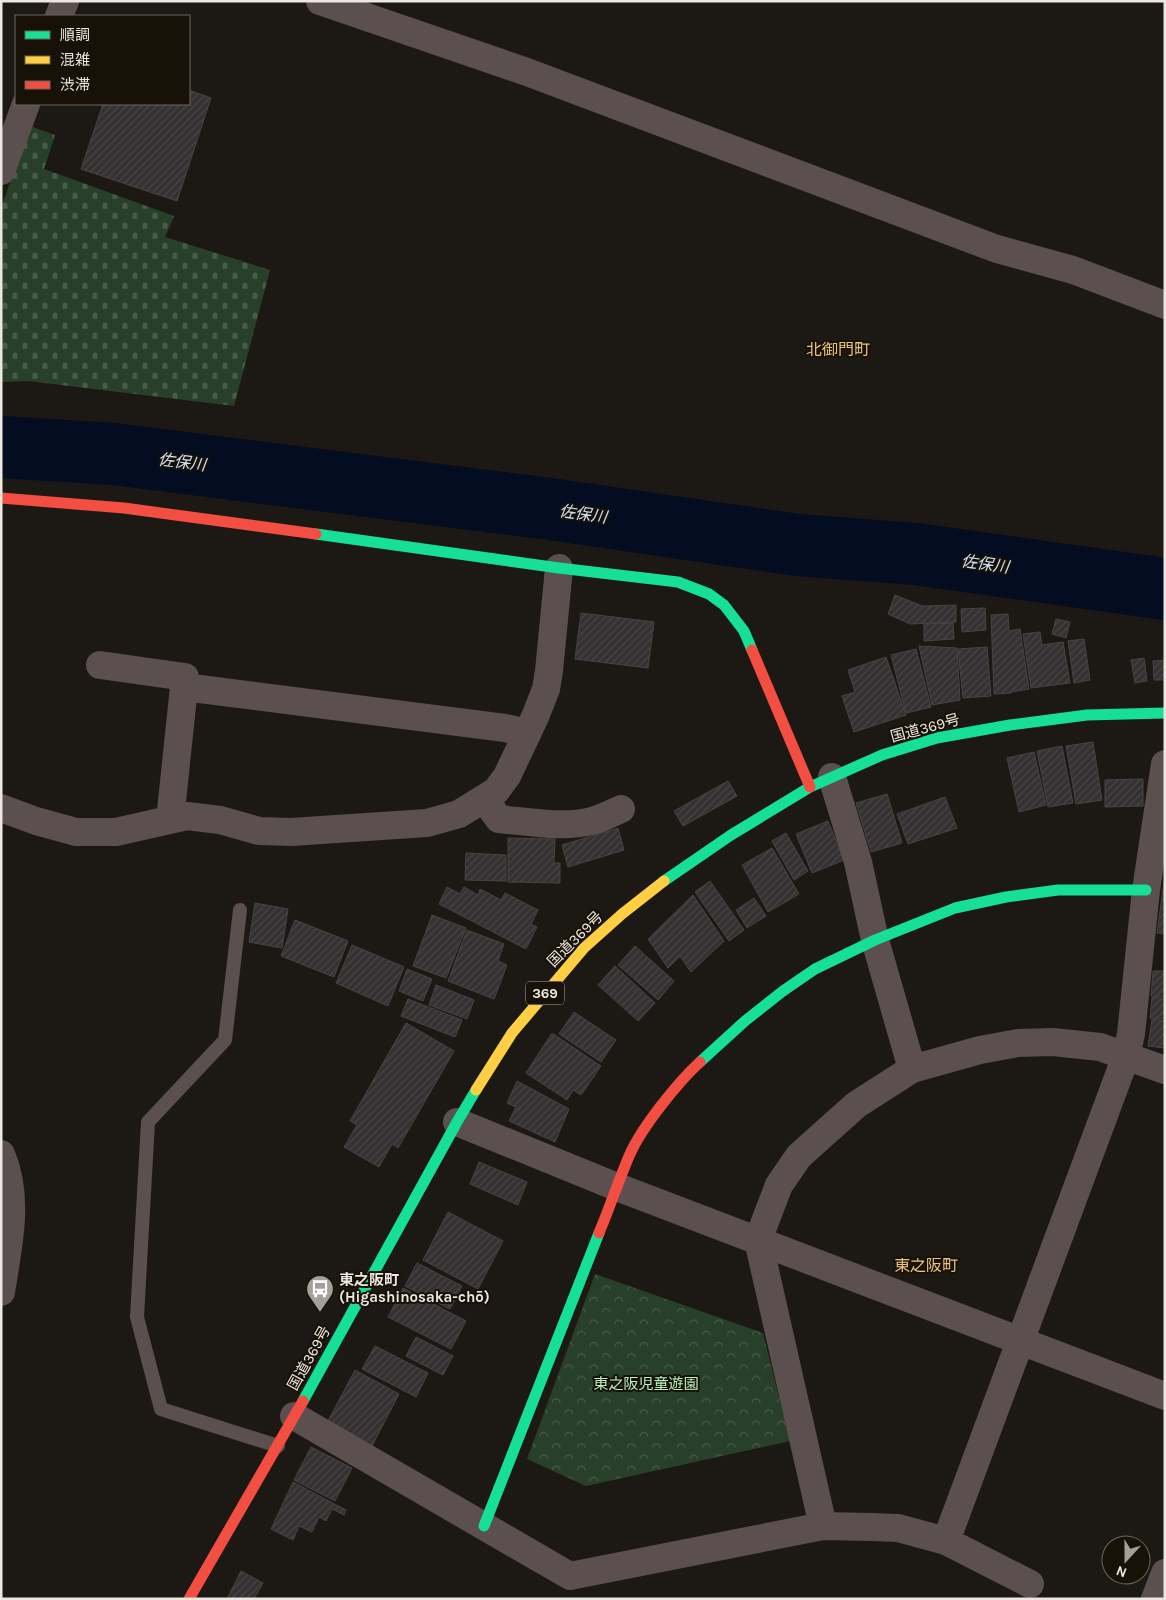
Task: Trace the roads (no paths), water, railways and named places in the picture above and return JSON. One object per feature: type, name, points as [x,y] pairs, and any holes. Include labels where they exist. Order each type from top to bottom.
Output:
[{"type":"main road","points":[[1,498],[124,508],[559,568],[678,582],[697,587],[720,600],[734,615],[821,782]]},
{"type":"main road","name":"国道369号","points":[[189,1599],[278,1446],[457,1122],[512,1034],[584,948],[622,914],[677,871],[731,835],[821,782],[882,755],[937,738],[1010,725],[1086,715],[1165,713]]},
{"type":"main road","points":[[484,1526],[631,1152],[654,1116],[691,1070],[745,1021],[815,969],[875,940],[955,908],[1006,896],[1058,890],[1146,890]]},
{"type":"street","points":[[59,15],[65,1]]},
{"type":"street","points":[[320,1],[527,72],[997,249],[1072,270],[1165,305]]},
{"type":"street","points":[[1,170],[26,105]]},
{"type":"street","points":[[1,808],[36,821],[76,832],[116,832],[187,816],[220,820],[259,831],[275,831],[427,823],[459,814],[496,791],[507,776],[546,689],[559,568]]},
{"type":"street","points":[[100,665],[185,677],[170,820]]},
{"type":"street","points":[[184,687],[505,728],[527,733]]},
{"type":"street","points":[[946,1541],[1126,1056],[1131,1034],[1146,890],[1165,764]]},
{"type":"street","points":[[821,782],[858,862],[875,940],[912,1069]]},
{"type":"street","points":[[484,799],[499,819],[527,822],[571,824],[592,821],[621,809]]},
{"type":"street","points":[[823,1526],[758,1240],[779,1185],[799,1156],[856,1105],[912,1069],[980,1050],[1018,1043],[1053,1042],[1100,1047],[1165,1070]]},
{"type":"street","points":[[457,1122],[617,1187],[1165,1396]]},
{"type":"street","points":[[1,1154],[10,1188],[12,1220],[1,1292]]},
{"type":"street","points":[[294,1416],[570,1576],[823,1526],[898,1528],[946,1541],[1030,1584]]},
{"type":"street","points":[[1154,1599],[1165,1572]]},
{"type":"lane","points":[[240,910],[225,1040],[148,1122],[137,1317],[162,1409],[278,1446]]},
{"type":"waterway","name":"佐保川","points":[[1,447],[114,454],[550,509],[797,545],[916,554],[1165,589]]},
{"type":"place","name":"東之阪町 (Higashinosaka-chō)","points":[[320,1313]]},
{"type":"district","name":"北御門町","points":[[838,349]]},
{"type":"district","name":"東之阪町","points":[[926,1265]]},
{"type":"park label","name":"東之阪児童遊園","points":[[646,1384]]}]
